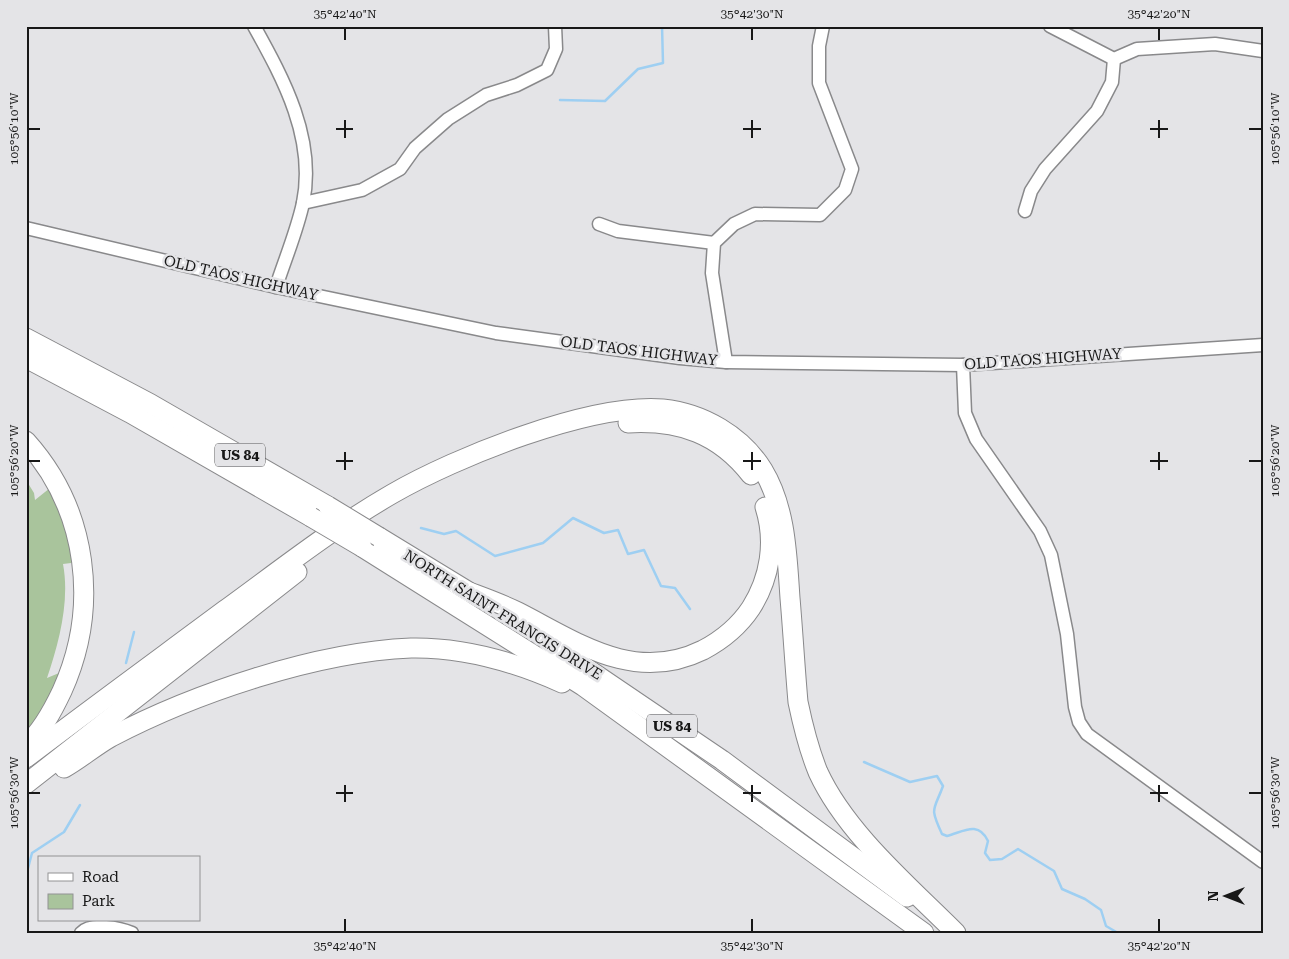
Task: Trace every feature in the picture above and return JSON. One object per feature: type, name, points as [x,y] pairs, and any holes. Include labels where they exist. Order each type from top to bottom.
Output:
[{"type":"highway","name":"NORTH SAINT FRANCIS DRIVE","points":[[26,338],[166,413],[328,506],[469,592],[577,661],[722,760],[955,933]]},
{"type":"highway","name":"NORTH SAINT FRANCIS DRIVE","points":[[26,358],[152,425],[311,517],[511,639],[618,711],[924,933]]},
{"type":"highway","points":[[26,758],[319,540],[395,493],[470,457],[562,424],[594,416],[638,409],[692,415],[725,432],[752,456],[773,490],[784,531],[798,702],[802,724],[819,772],[838,804],[865,839],[955,933]]},
{"type":"highway","points":[[26,784],[330,546],[375,516],[417,493],[482,464],[520,450],[572,434],[624,423],[646,422],[684,427],[711,438],[740,461],[761,492],[768,514],[771,528],[770,561],[759,594],[750,610],[738,624],[714,644],[679,658],[636,662],[605,655],[570,642],[518,612],[469,592]]},
{"type":"highway","points":[[26,441],[46,465],[58,484],[73,518],[84,566],[84,597],[79,639],[66,682],[42,726],[26,745]]},
{"type":"highway","points":[[26,791],[109,738],[181,705],[266,676],[356,654],[413,648],[473,654],[531,669],[618,711]]},
{"type":"street","points":[[254,26],[284,84],[299,122],[306,162],[303,203],[276,287]]},
{"type":"street","points":[[303,203],[362,190],[400,168],[415,148],[448,119],[486,95],[517,85],[547,70],[556,49],[555,26]]},
{"type":"street","points":[[726,362],[712,273],[714,243],[734,224],[755,214],[820,215],[845,190],[852,169],[819,83],[818,46],[823,26]]},
{"type":"street","points":[[1050,26],[1114,59]]},
{"type":"street","points":[[1114,59],[1137,49],[1215,44],[1263,51]]},
{"type":"street","points":[[1025,211],[1031,191],[1046,169],[1097,110],[1112,82],[1114,59]]},
{"type":"street","points":[[599,224],[618,232],[714,243]]},
{"type":"street","name":"OLD TAOS HIGHWAY","points":[[26,228],[276,287],[496,333],[629,352],[726,362],[963,365],[1263,345]]},
{"type":"street","points":[[963,365],[965,413],[976,439],[1040,531],[1051,555],[1067,634],[1075,707],[1079,722],[1087,734],[1263,862]]},
{"type":"street","points":[[81,933],[86,928],[94,927],[132,933]]},
{"type":"green space","points":[[26,480],[34,493],[35,500],[50,488],[58,500],[75,560],[71,563],[63,564],[65,592],[62,622],[56,651],[47,678],[59,673],[53,695],[26,735]]},
{"type":"waterway","points":[[560,100],[605,101],[638,69],[663,63],[662,26]]},
{"type":"waterway","points":[[421,528],[444,534],[456,531],[495,556],[543,543],[573,518],[604,533],[618,530],[628,554],[644,550],[661,586],[675,588],[690,609]]},
{"type":"waterway","points":[[126,663],[134,632]]},
{"type":"waterway","points":[[864,762],[910,782],[937,776],[943,786],[935,805],[934,813],[942,834],[947,836],[970,829],[980,831],[988,841],[985,853],[990,860],[1002,859],[1018,849],[1054,871],[1062,889],[1085,899],[1101,910],[1106,926],[1118,933]]},
{"type":"waterway","points":[[26,916],[27,872],[32,853],[64,832],[80,805]]}]
